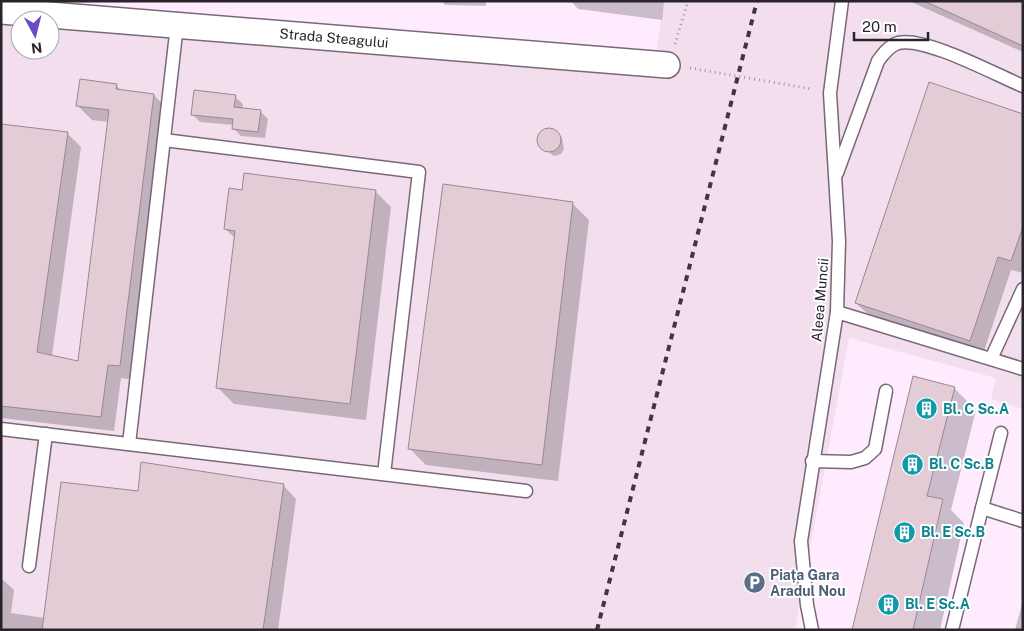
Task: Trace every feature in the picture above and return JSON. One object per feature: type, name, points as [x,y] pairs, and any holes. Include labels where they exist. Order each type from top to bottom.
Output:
[{"type":"street","name":"Strada Steagului","points":[[1,11],[102,10],[177,25],[667,65]]},
{"type":"lane","name":"Aleea Muncii","points":[[812,630],[807,605],[801,541],[812,461],[837,312],[839,241],[830,93],[842,1]]},
{"type":"lane","points":[[129,444],[177,25]]},
{"type":"lane","points":[[835,178],[878,61],[886,50],[898,43],[924,44],[1023,86]]},
{"type":"lane","points":[[164,140],[419,172],[384,474]]},
{"type":"lane","points":[[991,359],[1023,289]]},
{"type":"lane","points":[[837,312],[1023,369]]},
{"type":"lane","points":[[812,461],[851,462],[865,458],[875,449],[886,391]]},
{"type":"lane","points":[[1,429],[526,491]]},
{"type":"lane","points":[[952,630],[1001,433]]},
{"type":"lane","points":[[29,566],[46,434]]},
{"type":"lane","points":[[982,508],[1023,521]]},
{"type":"path","points":[[688,1],[667,65],[760,79],[830,93]]},
{"type":"shaded area","points":[[664,1],[1023,1],[1023,409],[991,399],[996,378],[849,338],[795,630],[1,630],[1,16],[10,16],[10,60],[60,60],[60,19],[656,52]]},
{"type":"building","points":[[924,1],[1023,1],[1023,46]]},
{"type":"building","points":[[80,79],[117,84],[116,89],[154,94],[120,366],[108,365],[101,417],[1,406],[1,124],[68,132],[37,352],[78,361],[109,110],[76,106]]},
{"type":"building","points":[[929,82],[1023,114],[1023,227],[1011,261],[998,257],[970,341],[855,303]]},
{"type":"building","points":[[194,90],[236,95],[234,107],[261,110],[258,132],[232,129],[233,119],[191,115]]},
{"type":"building","points":[[549,128],[557,132],[561,140],[557,148],[549,152],[541,148],[537,140],[541,132]]},
{"type":"building","points":[[244,173],[376,190],[350,404],[216,388],[235,231],[224,229],[229,188],[242,190]]},
{"type":"building","points":[[443,184],[573,202],[542,465],[408,449]]},
{"type":"building","points":[[913,376],[955,387],[927,496],[943,499],[913,630],[852,630]]},
{"type":"building","points":[[141,462],[284,484],[263,630],[42,630],[61,482],[138,491]]},
{"type":"railway","points":[[597,630],[757,1]]},
{"type":"place","name":"Bl. C Sc.A","points":[[927,409]]},
{"type":"place","name":"Bl. C Sc.B","points":[[913,464]]},
{"type":"place","name":"Bl. E Sc.B","points":[[905,532]]},
{"type":"place","name":"Piața Gara Aradul Nou","points":[[754,583]]},
{"type":"place","name":"Bl. E Sc.A","points":[[889,604]]}]
